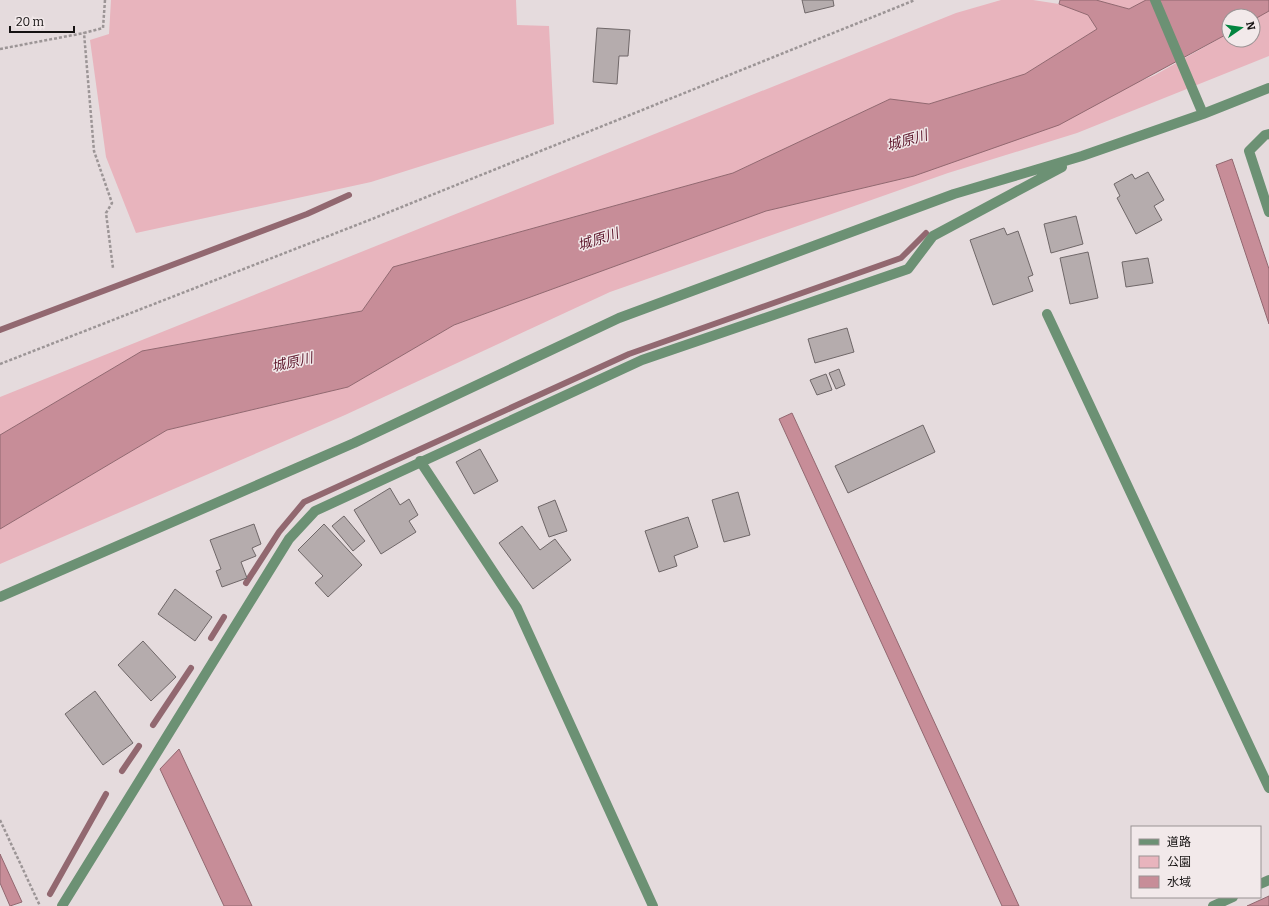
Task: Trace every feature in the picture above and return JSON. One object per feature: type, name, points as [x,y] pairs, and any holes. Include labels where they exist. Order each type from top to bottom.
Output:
[{"type":"street","points":[[1155,0],[1203,114]]},
{"type":"street","points":[[0,597],[354,443],[619,318],[954,194],[1082,156],[1203,114],[1269,88]]},
{"type":"street","points":[[1269,134],[1265,135],[1249,152],[1269,212]]},
{"type":"street","points":[[62,906],[289,539],[315,511],[420,461],[642,360],[908,269],[933,236],[1082,156]]},
{"type":"street","points":[[1047,314],[1269,788]]},
{"type":"street","points":[[420,461],[517,608],[653,906]]},
{"type":"street","points":[[1213,906],[1231,898]]},
{"type":"path","points":[[0,49],[103,28],[105,0]]},
{"type":"path","points":[[0,364],[372,219],[915,0]]},
{"type":"path","points":[[84,32],[94,151],[112,203],[106,213],[113,268]]},
{"type":"path","points":[[0,820],[40,906]]},
{"type":"green space","points":[[111,0],[516,0],[517,25],[549,26],[554,124],[371,182],[136,233],[106,157],[90,40],[109,34]]},
{"type":"green space","points":[[1001,0],[1033,0],[1059,4],[1088,15],[1097,29],[1025,74],[929,104],[890,99],[733,173],[393,267],[362,311],[142,351],[0,435],[0,397],[956,13]]},
{"type":"green space","points":[[1096,0],[1146,0],[1129,9]]},
{"type":"green space","points":[[1269,11],[1269,56],[1077,133],[948,173],[610,292],[345,415],[0,564],[0,529],[167,430],[348,387],[454,325],[766,211],[914,176],[1155,75],[1221,38],[1221,48],[1261,48],[1261,16]]},
{"type":"water","name":"城原川","points":[[1060,0],[1096,0],[1129,9],[1146,0],[1269,0],[1269,11],[1261,16],[1261,8],[1221,8],[1221,37],[1059,125],[914,176],[766,211],[454,325],[348,387],[167,430],[0,529],[0,435],[142,351],[362,311],[393,267],[733,173],[890,99],[929,104],[1025,74],[1097,29],[1088,15],[1059,4]]},
{"type":"water","points":[[1232,159],[1269,269],[1269,324],[1216,165]]},
{"type":"water","points":[[792,413],[1019,906],[1002,906],[779,419]]},
{"type":"water","points":[[179,749],[252,906],[224,906],[160,769]]},
{"type":"water","points":[[0,854],[22,902],[10,906],[0,883]]},
{"type":"water","points":[[1269,896],[1269,906],[1247,906]]},
{"type":"building","points":[[802,0],[833,0],[834,6],[805,13]]},
{"type":"building","points":[[597,28],[630,30],[628,56],[619,56],[617,84],[593,82]]},
{"type":"building","points":[[1148,172],[1164,200],[1154,206],[1162,220],[1136,234],[1117,198],[1120,196],[1114,184],[1132,174],[1135,179]]},
{"type":"building","points":[[1076,216],[1083,244],[1051,253],[1044,224]]},
{"type":"building","points":[[1004,228],[1007,235],[1018,231],[1033,275],[1028,277],[1033,291],[993,305],[970,240]]},
{"type":"building","points":[[1088,252],[1098,298],[1070,304],[1060,258]]},
{"type":"building","points":[[1148,258],[1153,283],[1126,287],[1122,262]]},
{"type":"building","points":[[847,328],[854,352],[815,363],[808,339]]},
{"type":"building","points":[[839,369],[845,385],[836,389],[829,373]]},
{"type":"building","points":[[826,374],[832,390],[817,395],[810,380]]},
{"type":"building","points":[[923,425],[935,452],[848,493],[835,466]]},
{"type":"building","points":[[480,449],[498,481],[474,494],[456,462]]},
{"type":"building","points":[[390,488],[400,505],[409,499],[418,515],[409,521],[416,532],[381,554],[354,510]]},
{"type":"building","points":[[738,492],[750,535],[724,542],[712,500]]},
{"type":"building","points":[[555,500],[567,531],[549,537],[538,507]]},
{"type":"building","points":[[344,516],[365,541],[353,551],[332,526]]},
{"type":"building","points":[[688,517],[698,547],[674,556],[677,566],[659,572],[645,531]]},
{"type":"building","points":[[254,524],[261,544],[252,548],[256,556],[241,562],[247,578],[222,587],[216,571],[221,569],[210,540]]},
{"type":"building","points":[[324,524],[362,565],[328,597],[315,583],[323,576],[298,550]]},
{"type":"building","points":[[522,526],[540,550],[555,539],[571,560],[533,589],[499,543]]},
{"type":"building","points":[[175,589],[212,617],[195,641],[158,614]]},
{"type":"building","points":[[143,641],[176,677],[151,701],[118,665]]},
{"type":"building","points":[[95,691],[133,743],[103,765],[65,714]]},
{"type":"waterway","points":[[0,330],[307,214],[349,195]]},
{"type":"waterway","points":[[246,583],[279,532],[304,502],[629,354],[901,258],[926,233]]},
{"type":"waterway","points":[[211,638],[224,617]]},
{"type":"waterway","points":[[153,725],[191,668]]},
{"type":"waterway","points":[[122,771],[139,746]]},
{"type":"waterway","points":[[50,894],[106,794]]}]
